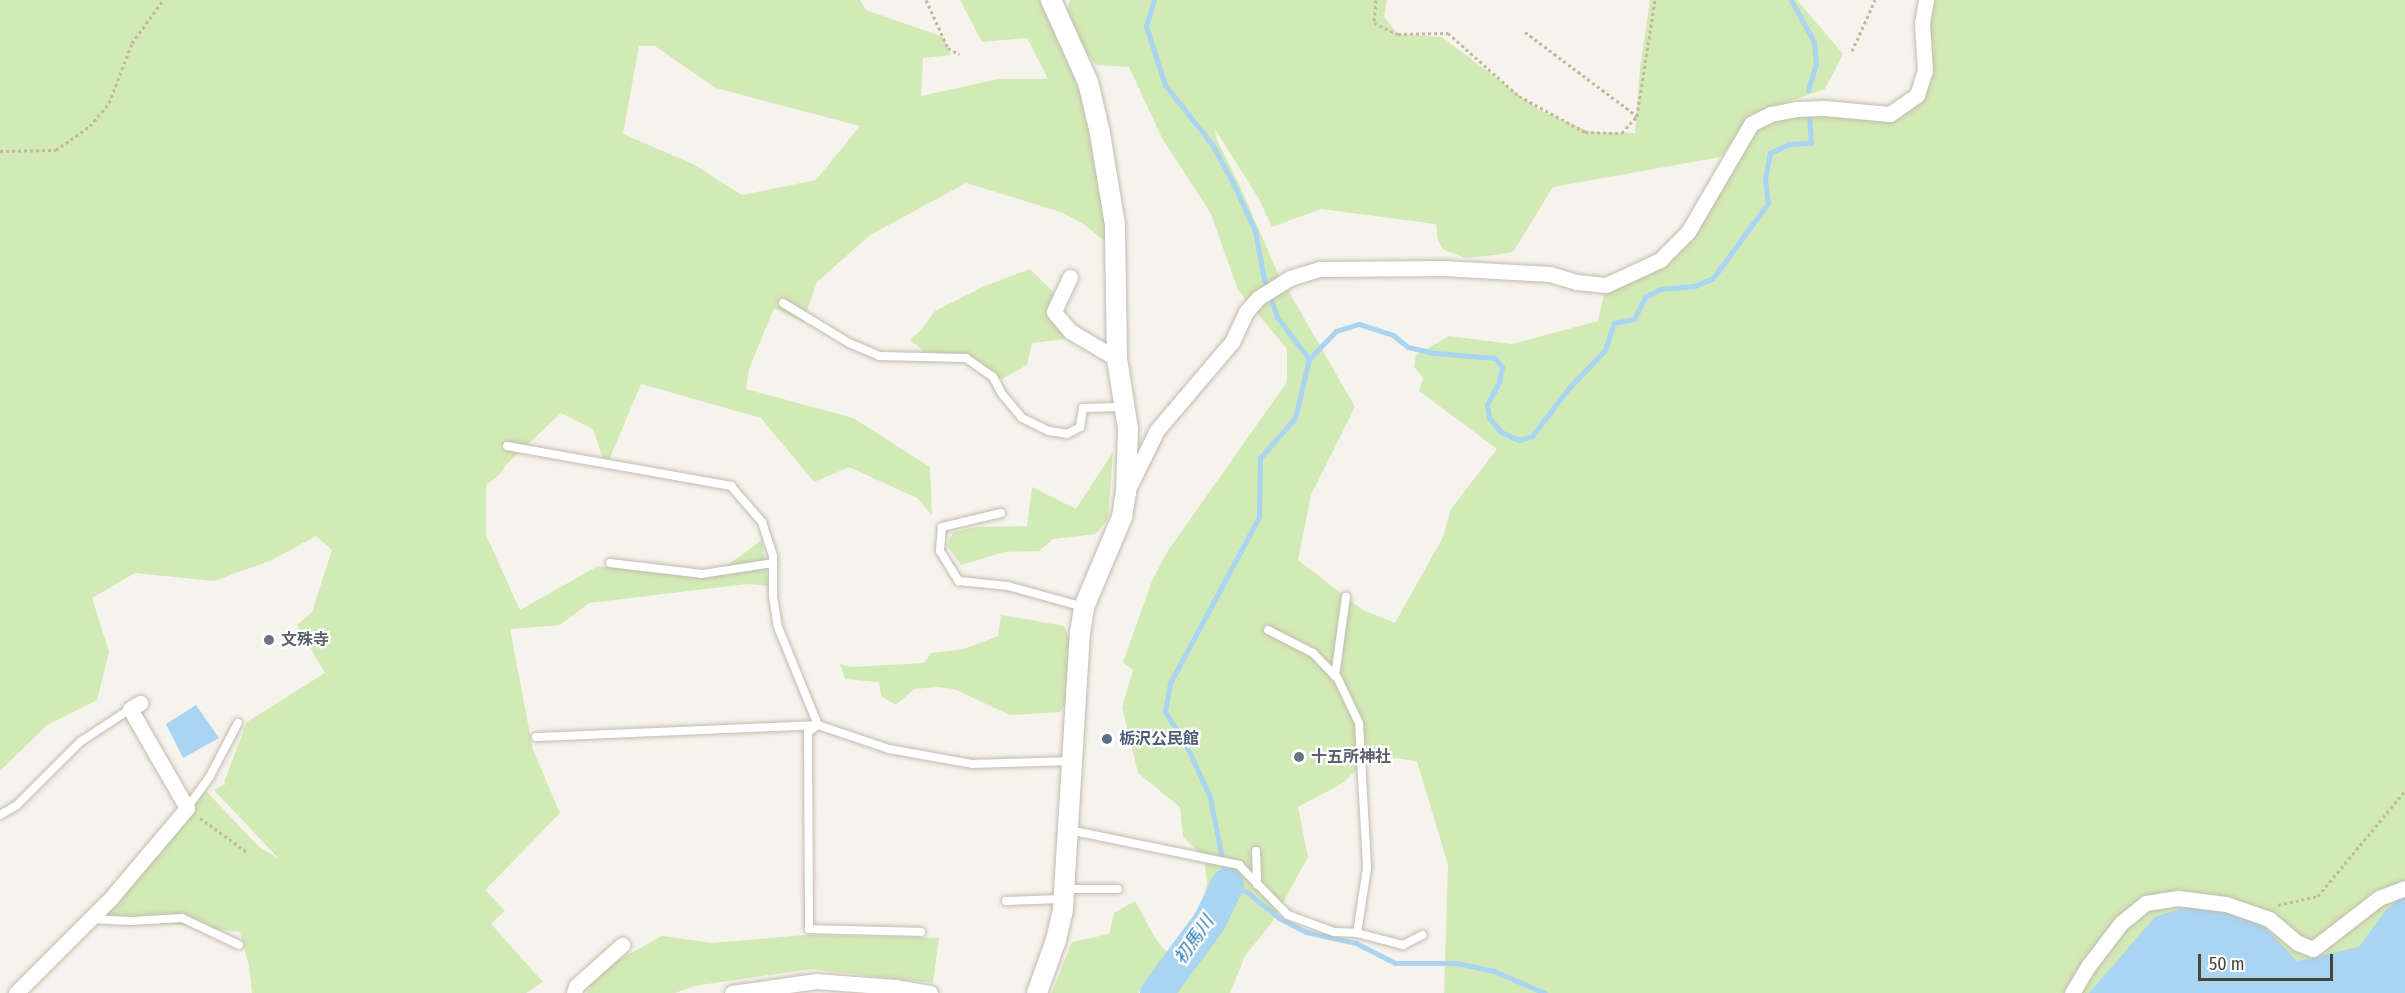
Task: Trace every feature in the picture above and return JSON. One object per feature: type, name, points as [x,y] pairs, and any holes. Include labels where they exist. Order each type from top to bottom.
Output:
[{"type":"street","points":[[1037,993],[1056,940],[1064,894],[1080,633],[1084,607],[1122,517],[1126,493],[1128,429],[1117,359],[1115,225],[1100,133],[1088,82],[1051,0]]},
{"type":"street","points":[[1126,493],[1157,430],[1232,342],[1246,312],[1258,298],[1277,286],[1290,278],[1320,269],[1365,268],[1496,269],[1550,274],[1577,282],[1606,285],[1660,260],[1688,232],[1751,124],[1771,114],[1796,109],[1824,108],[1890,114],[1917,95],[1925,71],[1922,23],[1926,0]]},
{"type":"street","points":[[1070,277],[1054,312],[1070,331],[1117,359]]},
{"type":"street","points":[[16,993],[91,918],[187,808],[135,706]]},
{"type":"street","points":[[2072,993],[2089,965],[2121,923],[2146,903],[2178,898],[2226,904],[2269,919],[2298,943],[2313,949],[2379,898],[2405,888]]},
{"type":"street","points":[[574,993],[576,986],[622,945]]},
{"type":"street","points":[[732,993],[816,981],[895,987],[930,993]]},
{"type":"lane","points":[[783,303],[849,343],[879,356],[966,358],[993,377],[1002,394],[1022,418],[1049,431],[1067,434],[1080,427],[1083,408],[1125,407]]},
{"type":"lane","points":[[507,446],[731,486],[762,522],[773,563],[773,596],[778,627],[818,725]]},
{"type":"lane","points":[[1001,513],[942,527],[940,551],[959,581],[1008,586],[1084,607]]},
{"type":"lane","points":[[610,563],[702,573],[773,563]]},
{"type":"lane","points":[[1335,676],[1346,597]]},
{"type":"lane","points":[[1268,630],[1313,653],[1335,676],[1359,723],[1368,868],[1357,933]]},
{"type":"lane","points":[[0,815],[17,805],[80,742],[135,706]]},
{"type":"lane","points":[[187,808],[210,776],[238,723]]},
{"type":"lane","points":[[818,725],[808,732],[809,929],[921,932]]},
{"type":"lane","points":[[536,738],[818,725],[889,749],[972,764],[1072,761]]},
{"type":"lane","points":[[1068,830],[1239,865],[1288,915],[1334,932],[1357,933],[1403,945],[1423,935]]},
{"type":"lane","points":[[1256,851],[1257,885]]},
{"type":"lane","points":[[1006,901],[1118,889]]},
{"type":"lane","points":[[91,918],[131,921],[182,918],[239,945]]},
{"type":"path","points":[[0,151],[56,150],[90,126],[109,103],[132,43],[163,0]]},
{"type":"path","points":[[926,0],[948,48],[958,54]]},
{"type":"path","points":[[1376,0],[1374,23],[1398,34],[1448,33],[1519,96],[1585,132],[1622,133],[1636,116],[1655,0]]},
{"type":"path","points":[[1852,51],[1875,0]]},
{"type":"path","points":[[1525,32],[1636,116]]},
{"type":"path","points":[[2247,912],[2318,896],[2405,791]]},
{"type":"path","points":[[187,808],[247,852]]},
{"type":"green space","points":[[0,0],[860,0],[866,10],[943,37],[951,55],[923,58],[921,96],[998,79],[1048,79],[1027,38],[982,42],[960,0],[1040,0],[1058,37],[1082,99],[1110,246],[1085,225],[1061,212],[966,183],[870,235],[817,282],[803,322],[774,308],[749,369],[746,389],[853,418],[930,467],[932,515],[917,498],[849,467],[814,482],[761,418],[641,384],[606,467],[593,429],[561,413],[486,485],[486,535],[520,610],[598,566],[666,574],[717,573],[762,540],[768,586],[747,584],[589,603],[560,625],[510,629],[533,750],[560,813],[485,890],[505,911],[491,924],[543,982],[526,993],[252,993],[249,966],[240,932],[99,916],[177,816],[206,791],[259,847],[279,859],[214,790],[226,784],[224,782],[247,722],[325,673],[297,625],[312,612],[332,550],[316,536],[272,560],[214,581],[135,573],[92,598],[109,652],[97,700],[47,725],[0,771]],"holes":[[[639,46],[655,46],[716,88],[860,126],[816,180],[742,195],[693,164],[623,134]]]},
{"type":"green space","points":[[1070,0],[1387,0],[1384,17],[1398,34],[1442,37],[1539,110],[1591,132],[1635,133],[1640,69],[1650,0],[1797,0],[1843,54],[1825,89],[1752,114],[1721,157],[1553,187],[1513,252],[1496,255],[1466,258],[1444,250],[1438,241],[1436,224],[1321,209],[1272,227],[1259,199],[1215,129],[1217,140],[1276,269],[1355,407],[1311,495],[1298,560],[1363,610],[1395,623],[1443,537],[1451,509],[1497,449],[1419,391],[1423,378],[1414,367],[1416,355],[1449,336],[1512,344],[1598,321],[1606,286],[1660,260],[1711,195],[1751,124],[1780,113],[1890,114],[1917,95],[1928,0],[2405,0],[2405,993],[1444,993],[1448,865],[1417,761],[1371,755],[1343,783],[1298,807],[1308,857],[1273,921],[1245,956],[1230,993],[1143,993],[1191,934],[1202,909],[1207,883],[1204,857],[1183,837],[1180,807],[1138,773],[1122,707],[1133,670],[1123,662],[1152,581],[1167,552],[1287,382],[1287,349],[1238,290],[1211,214],[1162,138],[1129,67],[1096,65],[1071,31],[1066,14]]},
{"type":"green space","points":[[1030,269],[1055,294],[1047,310],[1065,339],[1032,343],[1027,365],[1002,379],[965,355],[930,356],[910,340],[922,329],[935,311],[987,285]]},
{"type":"green space","points":[[1113,452],[1108,519],[1096,534],[1053,539],[1039,551],[1004,552],[961,565],[947,545],[953,532],[976,527],[1027,526],[1032,487],[1076,509]]},
{"type":"green space","points":[[1001,615],[1064,626],[1071,643],[1069,698],[1060,712],[1010,715],[954,689],[937,687],[914,689],[896,705],[881,696],[879,682],[845,679],[840,664],[851,667],[924,663],[931,653],[964,649],[998,636]]},
{"type":"green space","points":[[1135,901],[1155,938],[1168,954],[1138,993],[1052,993],[1072,942],[1109,934],[1114,913]]},
{"type":"green space","points":[[804,935],[939,938],[933,983],[811,969],[694,986],[675,993],[587,993],[597,972],[662,936],[713,943]]},
{"type":"water","points":[[196,705],[219,738],[183,758],[166,724]]},
{"type":"water","points":[[2405,893],[2405,993],[2089,993],[2155,917],[2202,902],[2255,917],[2297,961],[2359,947],[2385,911]]},
{"type":"waterway","points":[[1154,0],[1146,26],[1165,85],[1212,144],[1233,183],[1255,231],[1264,279],[1277,317],[1309,359]]},
{"type":"waterway","points":[[1791,0],[1814,42],[1816,64],[1808,90]]},
{"type":"waterway","points":[[1545,993],[1494,971],[1457,963],[1395,963],[1356,943],[1306,932],[1279,918],[1247,892],[1227,884],[1210,797],[1186,745],[1165,712],[1170,683],[1259,517],[1260,458],[1295,418],[1309,359],[1336,331],[1359,324],[1393,335],[1408,347],[1435,353],[1495,358],[1502,367],[1499,382],[1487,405],[1489,418],[1501,432],[1519,440],[1532,436],[1568,389],[1605,350],[1614,323],[1634,319],[1645,297],[1661,289],[1695,286],[1713,278],[1768,203],[1765,178],[1770,153],[1789,144],[1811,143],[1809,114]]},
{"type":"waterway","name":"初馬川","points":[[1156,993],[1209,921],[1227,884]]},
{"type":"place","name":"文殊寺","points":[[269,640]]},
{"type":"place","name":"栃沢公民館","points":[[1107,739]]},
{"type":"place","name":"十五所神社","points":[[1299,757]]}]
